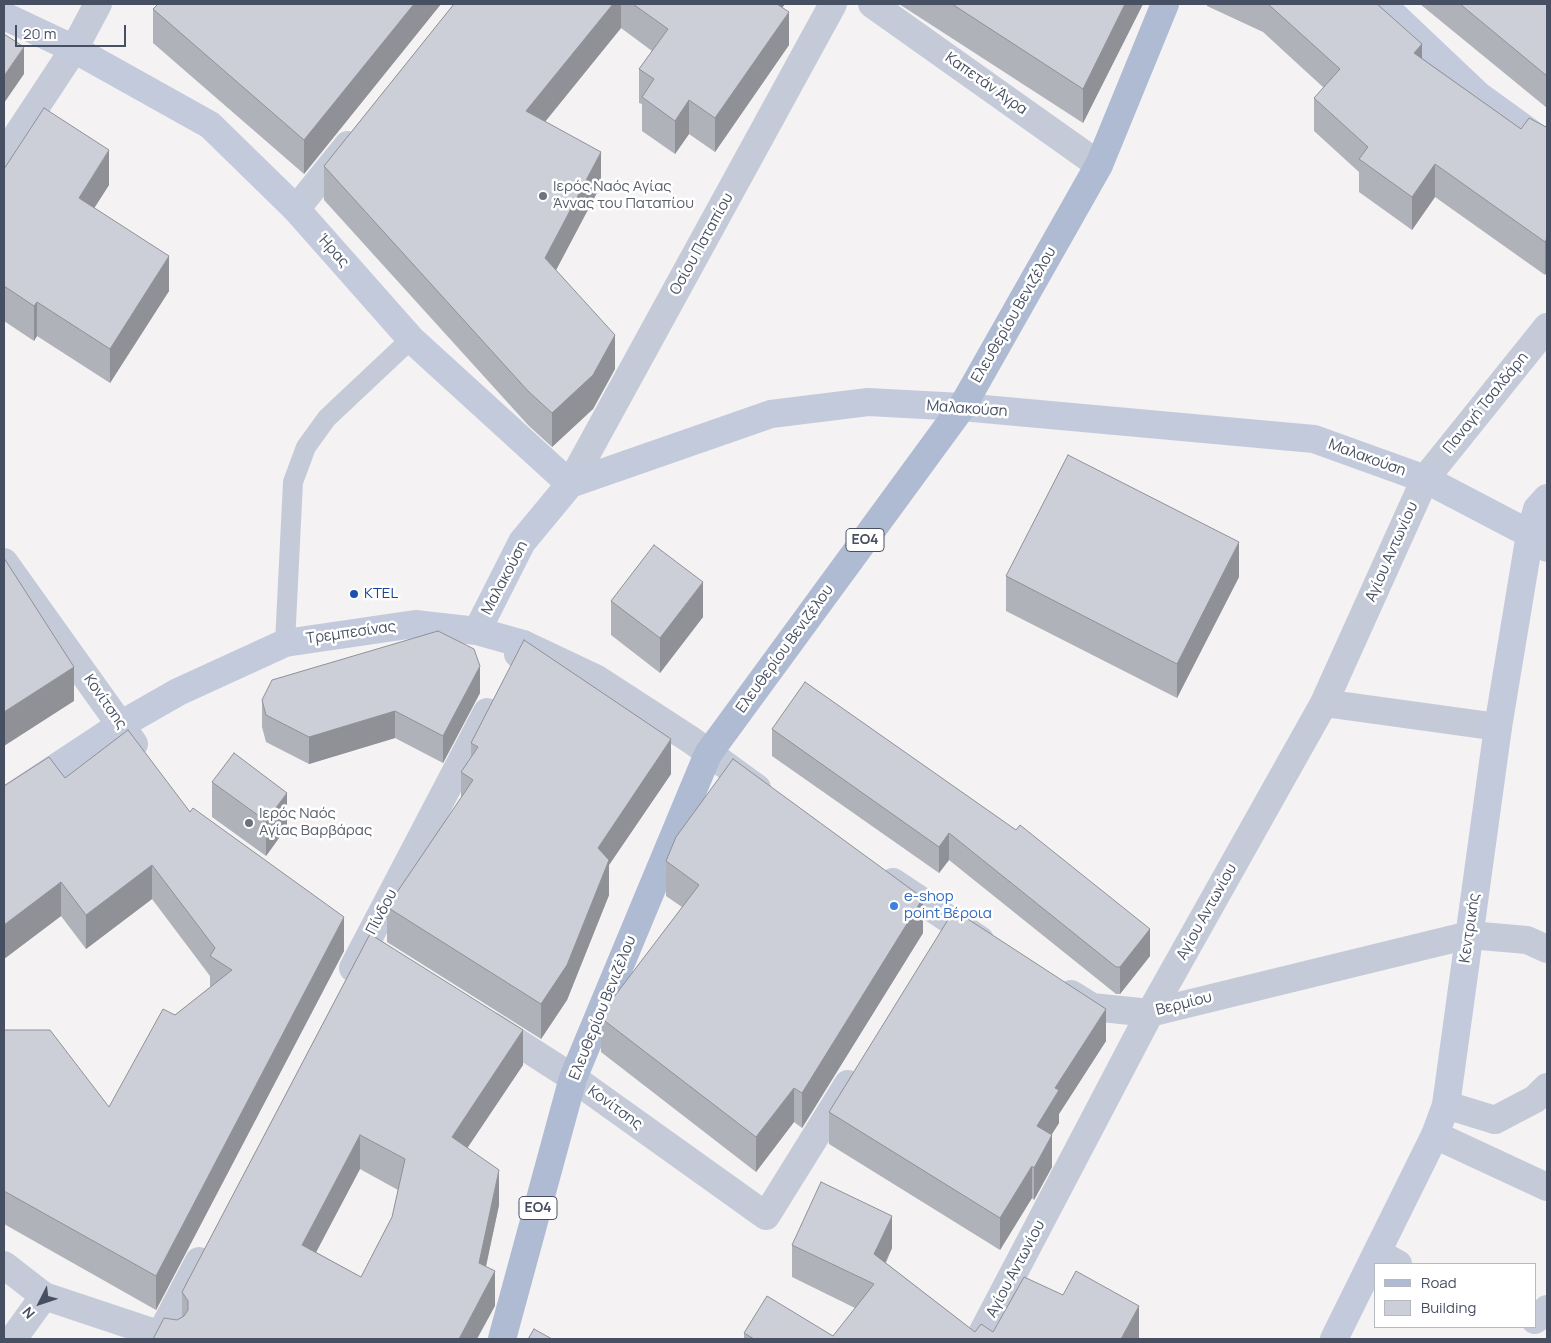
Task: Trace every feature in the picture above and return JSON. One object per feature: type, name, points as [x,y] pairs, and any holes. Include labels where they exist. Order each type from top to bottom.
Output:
[{"type":"main road","name":"Ελευθερίου Βενιζέλου","points":[[502,1339],[573,1078],[708,754],[962,407],[1099,165],[1164,4]]},
{"type":"street","points":[[4,155],[74,49],[98,4]]},
{"type":"street","name":"Οσίου Παταπίου","points":[[570,484],[833,4]]},
{"type":"street","name":"Καπετάν Άγρα","points":[[872,4],[1099,165]]},
{"type":"street","points":[[1382,4],[1478,95],[1547,145]]},
{"type":"street","name":"Ήρας","points":[[4,16],[74,49],[210,125],[296,210],[411,339],[570,484]]},
{"type":"street","points":[[296,210],[364,126]]},
{"type":"street","name":"Παναγή Τσαλδάρη","points":[[1425,479],[1547,327]]},
{"type":"street","name":"Μαλακούση","points":[[477,631],[522,542],[570,484],[771,414],[868,402],[962,407],[1314,438],[1425,479],[1539,541]]},
{"type":"street","name":"Αγίου Αντωνίου","points":[[979,1339],[1150,1013],[1324,703],[1425,479]]},
{"type":"street","name":"Κεντρικής","points":[[1388,1259],[1446,1105],[1498,727],[1539,541],[1537,509],[1547,498]]},
{"type":"street","name":"Κονίτσης","points":[[4,562],[122,724],[145,762]]},
{"type":"street","name":"Τρεμπεσίνας","points":[[4,802],[122,724],[178,692],[285,643],[415,624],[477,631],[523,644],[597,679],[691,740],[708,754]]},
{"type":"street","name":"Πίνδου","points":[[342,989],[523,644]]},
{"type":"street","points":[[1324,703],[1498,727]]},
{"type":"street","points":[[708,754],[781,804]]},
{"type":"street","points":[[869,866],[944,930],[1000,952]]},
{"type":"street","points":[[340,929],[389,962]]},
{"type":"street","name":"Βερμίου","points":[[1050,982],[1092,1007],[1150,1013],[1469,935],[1528,940],[1547,949]]},
{"type":"street","name":"Κονίτσης","points":[[473,1014],[573,1078],[766,1216],[860,1065]]},
{"type":"street","points":[[1446,1105],[1495,1120],[1535,1099],[1547,1087]]},
{"type":"street","points":[[1435,1135],[1547,1187]]},
{"type":"street","points":[[4,1265],[44,1296],[164,1338],[210,1241]]},
{"type":"street","name":"Κεντρικής","points":[[1334,1339],[1374,1280]]},
{"type":"street","points":[[12,1339],[44,1296]]},
{"type":"street","points":[[1536,1319],[1547,1309]]},
{"type":"lane","points":[[285,643],[293,482],[306,447],[327,418],[411,339]]},
{"type":"building","points":[[158,4],[414,4],[304,140],[153,9]]},
{"type":"building","points":[[454,4],[613,4],[526,111],[601,152],[545,258],[615,335],[593,375],[552,413],[528,391],[324,166]]},
{"type":"building","points":[[633,4],[777,4],[789,12],[715,118],[689,100],[675,121],[642,97],[654,79],[639,69],[668,29]]},
{"type":"building","points":[[952,4],[1125,4],[1083,89]]},
{"type":"building","points":[[1268,4],[1377,4],[1422,44],[1414,53],[1521,129],[1529,118],[1547,127],[1547,238],[1545,242],[1435,164],[1412,197],[1359,159],[1368,147],[1314,98],[1340,69]]},
{"type":"building","points":[[1460,4],[1547,4],[1547,76]]},
{"type":"building","points":[[4,34],[24,47],[4,76]]},
{"type":"building","points":[[44,108],[109,150],[79,198],[169,256],[110,349],[37,302],[34,306],[4,286],[4,169]]},
{"type":"building","points":[[1068,455],[1239,542],[1177,664],[1006,576]]},
{"type":"building","points":[[654,545],[703,582],[660,638],[611,601]]},
{"type":"building","points":[[4,558],[74,667],[4,712]]},
{"type":"building","points":[[438,631],[474,649],[480,666],[443,736],[395,711],[309,737],[266,715],[262,700],[272,680]]},
{"type":"building","points":[[524,640],[671,739],[598,848],[609,860],[567,965],[541,1004],[387,907],[473,780],[461,772],[478,747],[471,743]]},
{"type":"building","points":[[805,682],[1016,830],[1020,825],[1150,929],[1120,967],[1116,967],[949,833],[939,847],[772,729]]},
{"type":"building","points":[[128,730],[190,812],[193,808],[344,917],[156,1276],[4,1191],[4,1030],[50,1030],[109,1107],[163,1009],[175,1015],[232,970],[210,956],[215,948],[152,865],[86,915],[61,882],[4,925],[4,786],[49,757],[65,778]]},
{"type":"building","points":[[234,753],[287,793],[266,821],[212,782]]},
{"type":"building","points":[[733,759],[923,898],[802,1093],[794,1088],[756,1137],[601,1018],[604,1010],[699,885],[666,861],[676,837]]},
{"type":"building","points":[[954,910],[1106,1009],[1055,1088],[1059,1090],[1037,1126],[1052,1135],[1034,1168],[1032,1166],[1000,1218],[829,1112]]},
{"type":"building","points":[[370,934],[523,1030],[452,1137],[499,1170],[479,1263],[495,1271],[459,1339],[153,1339],[164,1318],[177,1320],[184,1316],[188,1310],[188,1301],[182,1292]],"holes":[[[360,1135],[405,1159],[392,1217],[361,1277],[302,1245]]]},
{"type":"building","points":[[821,1182],[892,1216],[874,1254],[975,1332],[981,1324],[993,1332],[1024,1277],[1063,1295],[1076,1271],[1139,1306],[1121,1339],[754,1339],[744,1333],[767,1296],[833,1336],[874,1284],[792,1245]]},
{"type":"building","points":[[534,1329],[552,1339],[528,1339]]},
{"type":"place","name":"Ιερός Ναός Αγίας Άννας του Παταπίου","points":[[543,196]]},
{"type":"place","name":"KTEL","points":[[354,594]]},
{"type":"place","name":"Ιερός Ναός Αγίας Βαρβάρας","points":[[249,823]]},
{"type":"place","name":"e-shop point Βέροια","points":[[894,906]]}]
